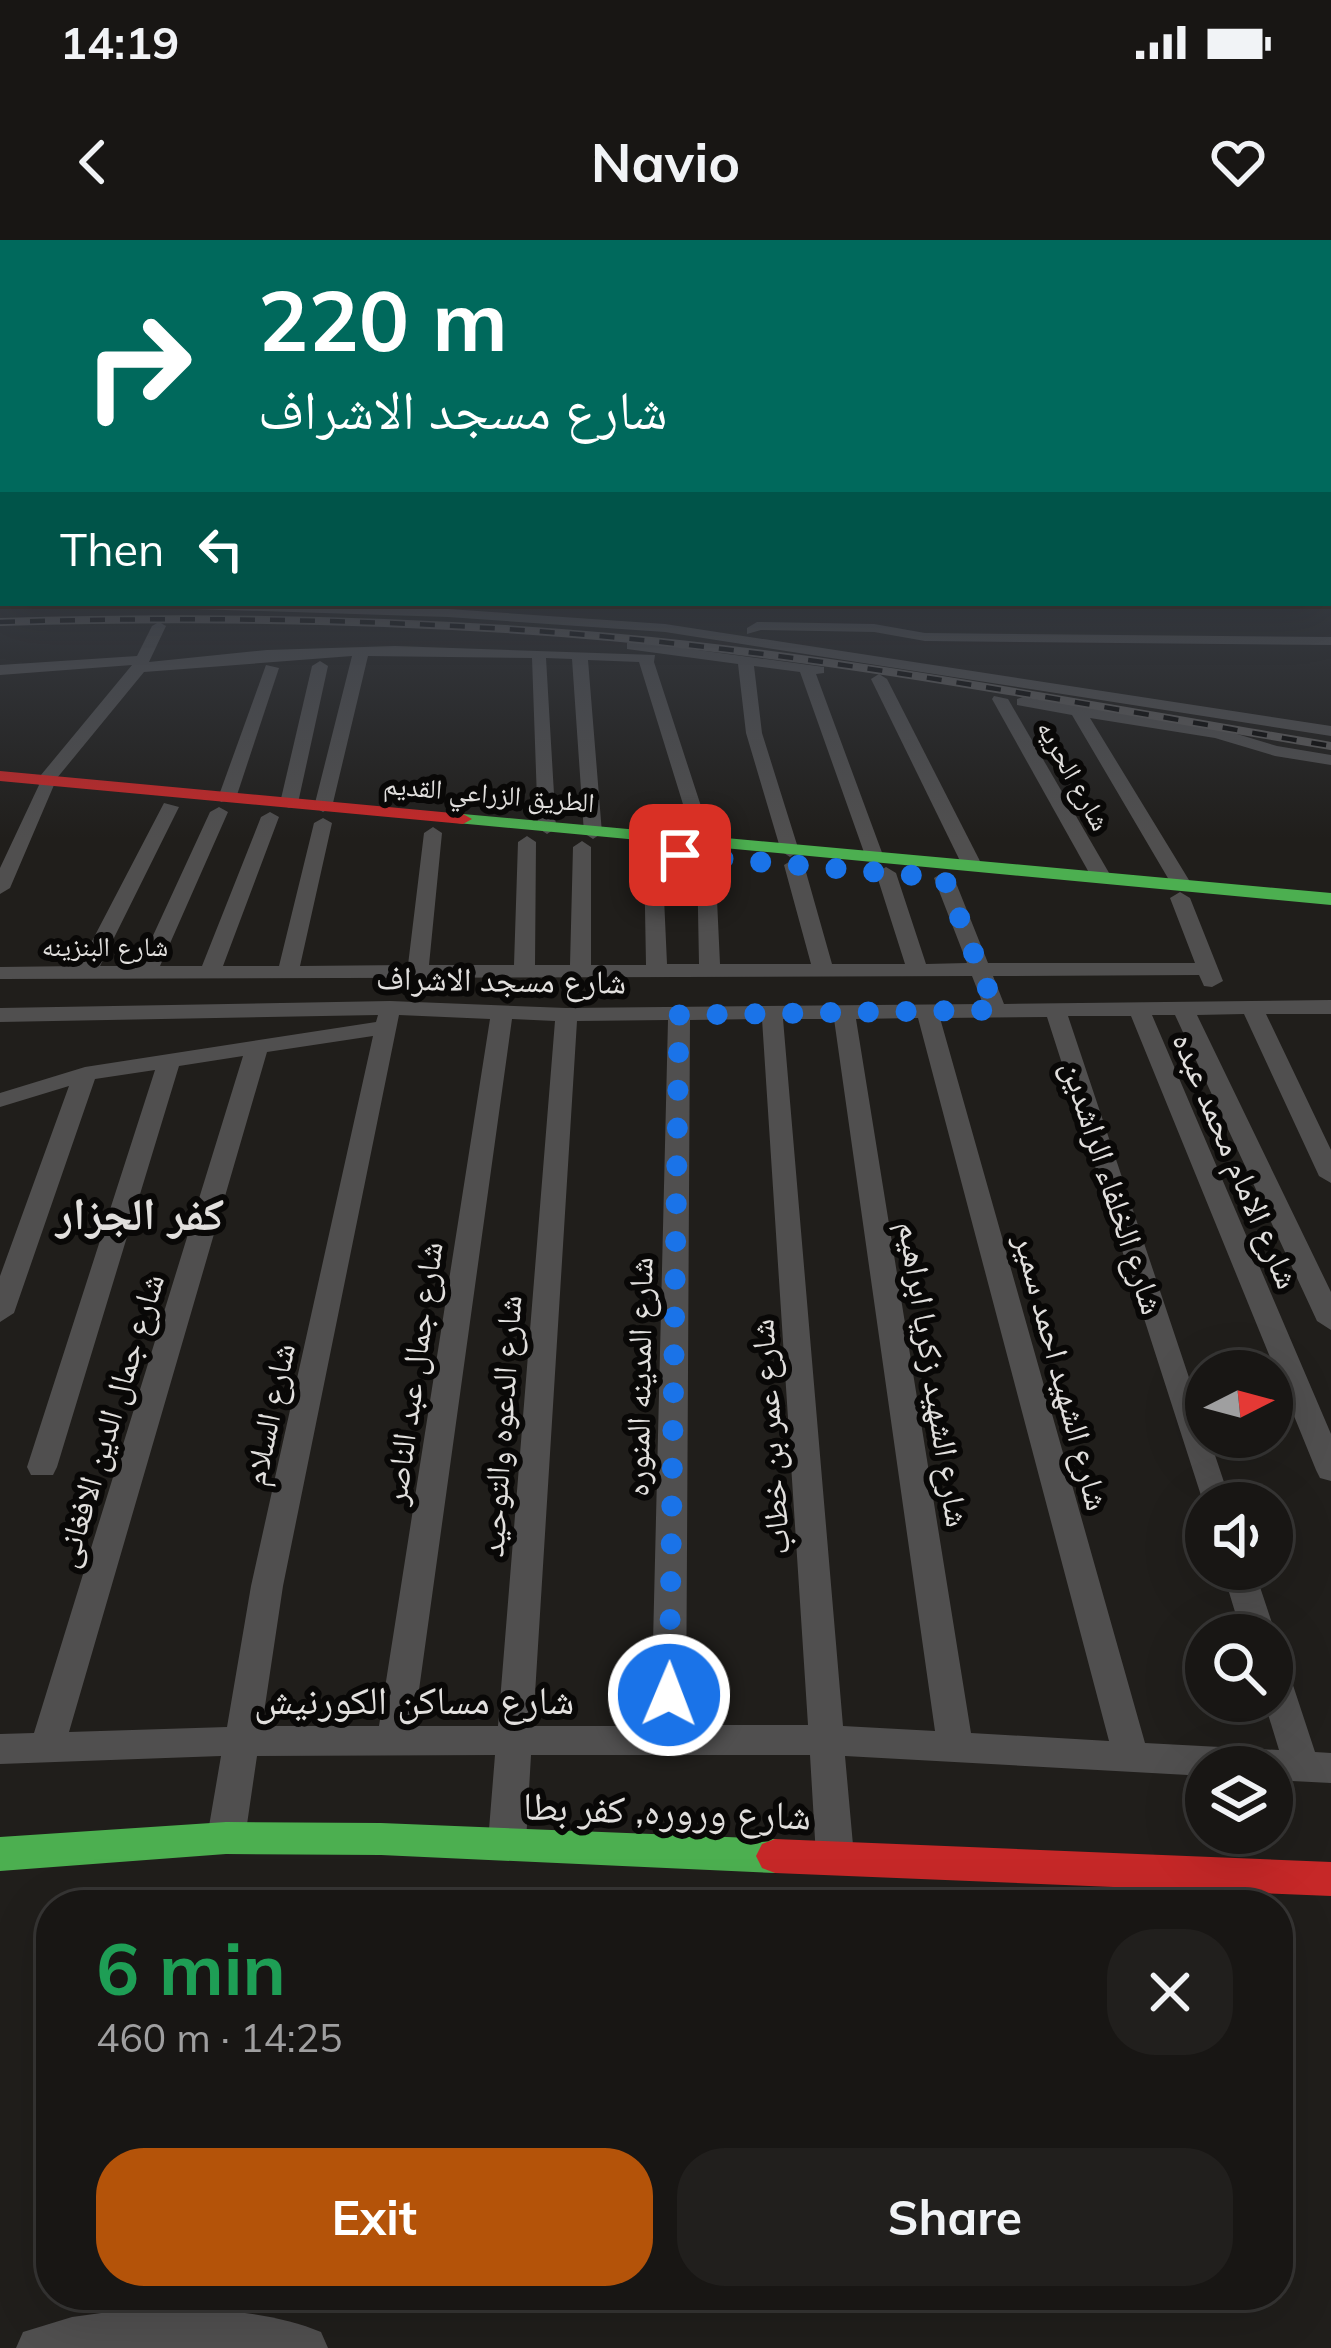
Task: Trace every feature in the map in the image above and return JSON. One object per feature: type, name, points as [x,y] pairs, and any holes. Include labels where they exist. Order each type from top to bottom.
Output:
[{"type":"main road","name":"الطريق الزراعي القديم","points":[[0,776],[170,807],[223,805]]},
{"type":"main road","name":"الطريق الزراعي القديم","points":[[0,791],[47,785],[880,866],[973,867],[1102,878],[1331,912]]},
{"type":"main road","name":"الطريق الزراعي القديم","points":[[323,815],[433,833],[537,835]]},
{"type":"main road","name":"الطريق الزراعي القديم","points":[[588,840],[653,853],[705,850]]},
{"type":"main road","name":"الطريق الزراعي القديم","points":[[880,866],[944,878],[1331,898]]},
{"type":"main road","name":"شارع وروره, كفر بطا","points":[[0,1854],[226,1838],[507,1842],[1331,1879]]},
{"type":"street","points":[[0,888],[47,785],[142,664],[152,642]]},
{"type":"street","points":[[761,642],[1331,731]]},
{"type":"street","points":[[771,642],[778,645]]},
{"type":"street","points":[[179,662],[200,670],[320,666],[456,650],[744,661],[1217,734],[1331,760]]},
{"type":"street","points":[[0,670],[633,654]]},
{"type":"street","points":[[633,654],[705,850],[710,970]]},
{"type":"street","points":[[288,972],[359,658]]},
{"type":"street","points":[[580,658],[588,840],[580,970]]},
{"type":"street","points":[[524,971],[537,835],[539,659]]},
{"type":"street","points":[[744,661],[754,733],[823,970]]},
{"type":"street","points":[[210,972],[280,810],[320,666]]},
{"type":"street","points":[[147,972],[223,805],[271,668]]},
{"type":"street","points":[[806,668],[918,970]]},
{"type":"street","points":[[879,680],[973,867]]},
{"type":"street","name":"شارع الحريه","points":[[1000,699],[1102,878]]},
{"type":"street","points":[[1078,711],[1181,892],[1222,1007]]},
{"type":"street","points":[[1306,757],[1331,785]]},
{"type":"street","points":[[87,973],[170,807]]},
{"type":"street","points":[[418,971],[433,833]]},
{"type":"street","points":[[653,853],[657,971]]},
{"type":"street","points":[[944,878],[996,1010]]},
{"type":"street","name":"شارع مسجد الاشراف","points":[[210,972],[1208,968]]},
{"type":"street","name":"شارع البنزينه","points":[[0,973],[210,972]]},
{"type":"street","name":"شارع مسجد الاشراف","points":[[0,1015],[245,1009],[389,1017],[679,1015],[1138,1007],[1327,1014]]},
{"type":"street","name":"شارع الامام محمد عبده","points":[[1138,1007],[1331,1470]]},
{"type":"street","points":[[1184,1008],[1331,1321]]},
{"type":"street","points":[[1252,1008],[1331,1176]]},
{"type":"street","name":"شارع الخلفاء الراشدين","points":[[1055,1009],[1209,1482]]},
{"type":"street","name":"شارع الشهيد احمد سمير","points":[[927,1010],[1130,1754]]},
{"type":"street","name":"شارع عمر بن خطاب","points":[[772,1012],[836,1856]]},
{"type":"street","name":"شارع الشهيد زكريا ابراهيم","points":[[844,1012],[955,1746]]},
{"type":"street","name":"شارع جمال عبد الناصر","points":[[394,1742],[502,1014]]},
{"type":"street","name":"شارع الدعوه والتوحيد","points":[[507,1842],[566,1015]]},
{"type":"street","name":"شارع المدينه المنوره","points":[[668,1740],[679,1015]]},
{"type":"street","points":[[0,1100],[85,1074],[389,1017]]},
{"type":"street","name":"شارع السلام","points":[[226,1838],[267,1586],[389,1017]]},
{"type":"street","name":"شارع جمال الدين الافغانى","points":[[47,1747],[258,1045]]},
{"type":"street","points":[[42,1467],[170,1059]]},
{"type":"street","points":[[0,1313],[85,1074]]},
{"type":"street","points":[[1293,1717],[1317,1767]]},
{"type":"street","name":"شارع مساكن الكورنيش","points":[[0,1749],[240,1742],[828,1740],[1317,1767]]},
{"type":"street","points":[[40,2348],[90,2333],[143,2328],[305,2348]]},
{"type":"railway","points":[[664,642],[881,671],[1331,746]]},
{"type":"traffic: fast","points":[[463,819],[1331,899]]},
{"type":"traffic: fast","points":[[0,1854],[226,1838],[381,1839],[775,1856]]},
{"type":"traffic: jam","points":[[0,776],[463,819]]},
{"type":"traffic: jam","points":[[775,1856],[1331,1879]]},
{"type":"district","name":"كفر الجزار","points":[[140,1213]]},
{"type":"route","points":[[669,1695],[679,1015],[996,1010],[944,878],[680,855]]}]
